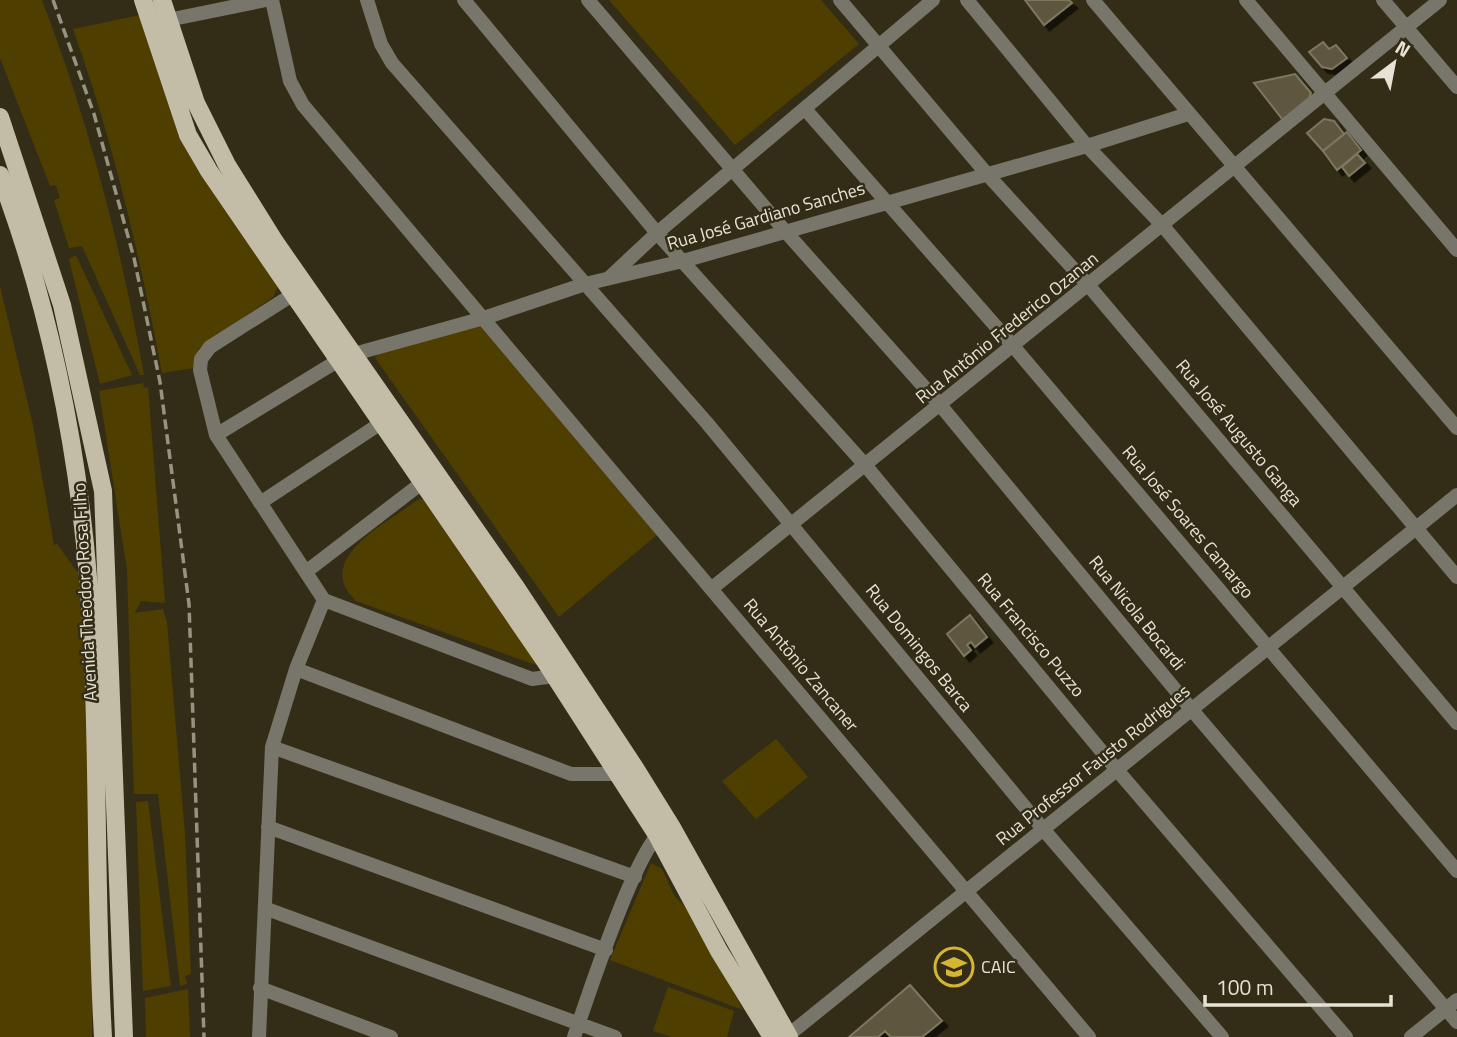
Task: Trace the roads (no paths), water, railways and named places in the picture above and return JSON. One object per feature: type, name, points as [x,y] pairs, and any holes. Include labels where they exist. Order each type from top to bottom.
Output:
[{"type":"main road","points":[[143,0],[188,135],[292,295],[346,357],[381,423],[510,593],[555,676],[617,774],[664,830]]},
{"type":"main road","points":[[162,0],[183,70],[209,134],[346,357],[510,593],[664,830],[719,951],[784,1037]]},
{"type":"main road","name":"Avenida Theodoro Rosa Filho","points":[[0,117],[62,304],[103,491],[124,1037]]},
{"type":"main road","name":"Avenida Theodoro Rosa Filho","points":[[0,176],[47,326],[64,410],[88,578],[103,1037]]},
{"type":"main road","points":[[95,742],[113,743]]},
{"type":"street","points":[[168,20],[266,0]]},
{"type":"street","name":"Rua Antônio Zancaner","points":[[272,0],[290,81],[303,105],[1089,1037]]},
{"type":"street","name":"Rua Domingos Barca","points":[[367,0],[381,44],[392,62],[792,525],[1043,829],[1222,1037]]},
{"type":"street","name":"Rua Francisco Puzzo","points":[[464,0],[657,233],[866,466],[1117,770],[1346,1037]]},
{"type":"street","name":"Rua Nicola Bocardi","points":[[588,0],[785,231],[941,406],[1192,710],[1452,1004],[1457,1022]]},
{"type":"street","name":"Rua José Augusto Ganga","points":[[839,0],[986,173],[1089,286],[1457,723]]},
{"type":"street","points":[[608,280],[657,233],[933,0]]},
{"type":"street","points":[[967,0],[1087,146],[1163,226],[1457,577]]},
{"type":"street","points":[[1093,0],[1457,428]]},
{"type":"street","points":[[1246,0],[1457,250]]},
{"type":"street","points":[[1383,0],[1457,86]]},
{"type":"street","name":"Rua Antônio Frederico Ozanan","points":[[711,589],[1237,167],[1440,0]]},
{"type":"street","name":"Rua José Soares Camargo","points":[[805,109],[1014,347],[1457,871]]},
{"type":"street","name":"Rua José Gardiano Sanches","points":[[216,435],[346,357],[484,318],[585,284],[683,261],[885,201],[1087,146],[1188,114]]},
{"type":"street","points":[[292,295],[210,347],[201,359],[203,388],[216,435],[324,600],[532,679],[555,676]]},
{"type":"street","points":[[260,503],[381,423]]},
{"type":"street","points":[[307,571],[424,482]]},
{"type":"street","name":"Rua Professor Fausto Rodrigues","points":[[784,1037],[1457,495]]},
{"type":"street","points":[[259,1037],[267,909],[272,747],[296,669],[324,600]]},
{"type":"street","points":[[296,669],[571,774],[617,774]]},
{"type":"street","points":[[272,747],[635,877]]},
{"type":"street","points":[[268,827],[606,950]]},
{"type":"street","points":[[576,1030],[635,877],[664,830]]},
{"type":"street","points":[[267,909],[576,1030],[615,1037]]},
{"type":"street","points":[[260,988],[391,1037]]},
{"type":"street","points":[[1411,1037],[1452,1004]]},
{"type":"railway","points":[[53,0],[94,114],[134,258],[160,382],[189,604],[204,1037]]},
{"type":"place","name":"CAIC","points":[[954,967]]}]
